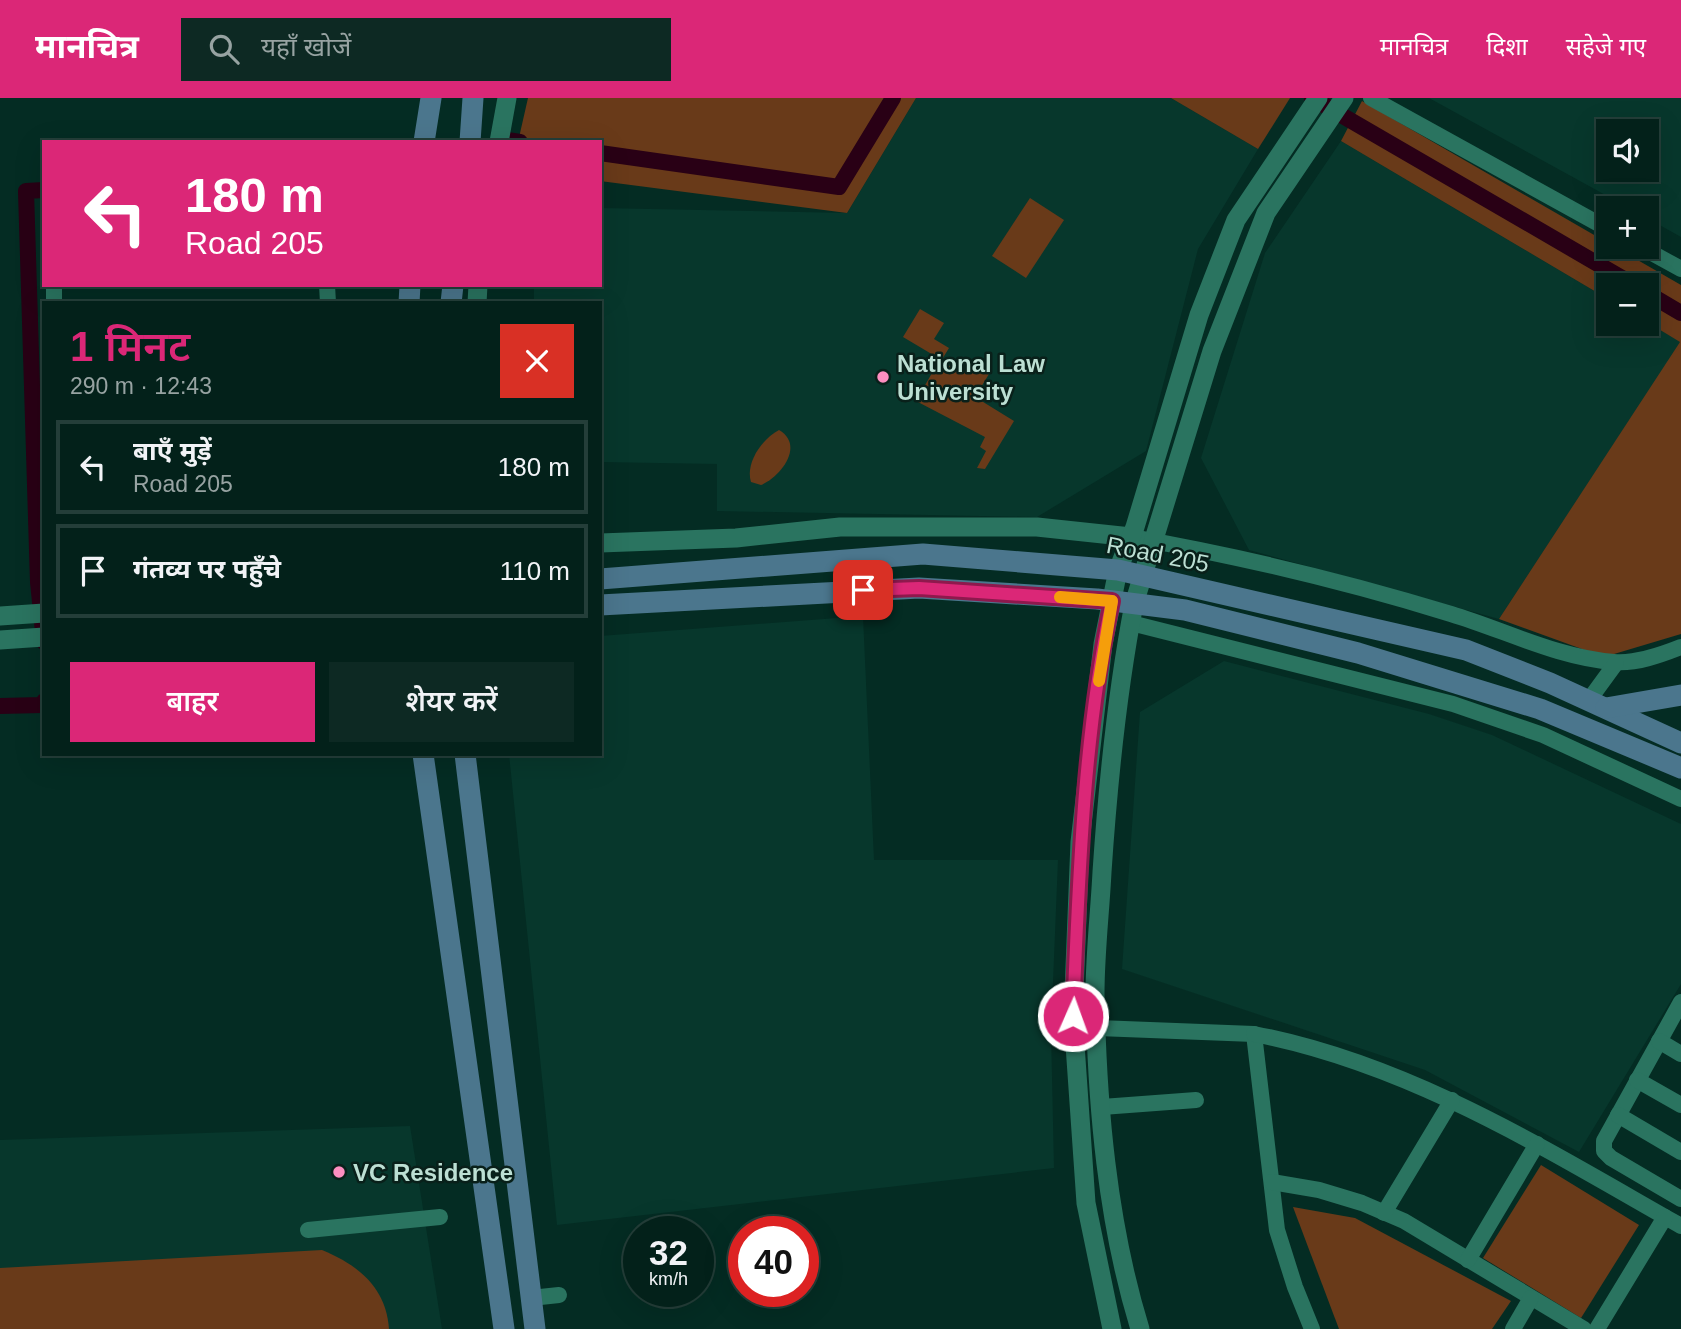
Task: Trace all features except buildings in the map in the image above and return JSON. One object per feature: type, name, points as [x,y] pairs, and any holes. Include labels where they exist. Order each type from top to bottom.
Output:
[{"type":"main road","points":[[424,140],[431,98]]},
{"type":"main road","points":[[470,140],[473,98]]},
{"type":"main road","name":"Road 205","points":[[602,579],[923,554],[1118,570],[1466,650],[1597,704],[1681,743]]},
{"type":"main road","name":"Road 205","points":[[602,605],[919,588],[1112,601],[1133,613],[1185,610],[1358,653],[1540,709],[1681,768]]},
{"type":"main road","points":[[1597,704],[1681,695]]},
{"type":"main road","points":[[423,756],[504,1329]]},
{"type":"main road","points":[[465,756],[535,1329]]},
{"type":"street","points":[[499,140],[508,98]]},
{"type":"street","points":[[1112,1329],[1086,1203],[1073,1016],[1080,842],[1103,644],[1118,570],[1131,537],[1199,315],[1236,220],[1318,98]]},
{"type":"street","points":[[1371,98],[1596,222]]},
{"type":"street","points":[[1140,1329],[1114,1223],[1102,1107],[1096,993],[1107,798],[1133,613],[1212,351],[1266,213],[1344,99]]},
{"type":"street","points":[[1659,257],[1681,269]]},
{"type":"street","points":[[602,543],[736,538],[840,527],[1037,527],[1155,541],[1343,584],[1450,613],[1570,654],[1616,663],[1657,656],[1681,647]]},
{"type":"street","points":[[0,616],[42,613]]},
{"type":"street","points":[[1133,613],[1453,704],[1543,735],[1681,799]]},
{"type":"street","points":[[0,640],[34,638]]},
{"type":"street","points":[[1597,704],[1616,663]]},
{"type":"street","points":[[1681,1002],[1604,1141],[1604,1151],[1681,1199]]},
{"type":"street","points":[[1098,1028],[1254,1034],[1280,1039],[1417,1084],[1537,1144],[1681,1226]]},
{"type":"street","points":[[1254,1034],[1277,1230],[1312,1329]]},
{"type":"street","points":[[1659,1041],[1681,1054]]},
{"type":"street","points":[[1637,1080],[1681,1105]]},
{"type":"street","points":[[1102,1107],[1196,1100]]},
{"type":"street","points":[[1384,1213],[1452,1100]]},
{"type":"street","points":[[1618,1115],[1681,1152]]},
{"type":"street","points":[[1468,1260],[1537,1144]]},
{"type":"street","points":[[1272,1182],[1319,1190],[1384,1213],[1584,1329]]},
{"type":"street","points":[[308,1230],[440,1217]]},
{"type":"street","points":[[1597,1329],[1665,1217]]},
{"type":"street","points":[[531,1298],[559,1295]]},
{"type":"street","points":[[1513,1329],[1531,1298]]},
{"type":"shaded area","points":[[528,98],[916,98],[847,213],[602,181],[602,140],[518,140]]},
{"type":"shaded area","name":"National Law University","points":[[916,98],[1171,98],[1258,149],[1198,249],[1146,451],[1037,517],[717,511],[717,464],[602,462],[602,301],[534,301],[534,287],[602,287],[602,208],[847,213]]},
{"type":"shaded area","points":[[1171,98],[1290,98],[1258,149]]},
{"type":"shaded area","points":[[1429,98],[1681,98],[1681,237],[1659,225],[1659,196],[1607,196]]},
{"type":"shaded area","points":[[1362,101],[1596,236],[1596,259],[1636,259],[1681,285],[1681,634],[1604,657],[1499,619],[1680,342],[1659,329],[1659,273],[1596,273],[1596,292],[1341,141]]},
{"type":"shaded area","points":[[1341,141],[1596,292],[1596,336],[1659,336],[1659,329],[1681,342],[1499,619],[1249,550],[1201,458],[1265,253]]},
{"type":"shaded area","points":[[1030,198],[1064,220],[1026,278],[992,256]]},
{"type":"shaded area","points":[[920,309],[944,323],[934,339],[949,348],[941,361],[955,369],[967,361],[989,374],[975,397],[1014,421],[985,469],[977,468],[986,451],[980,447],[985,437],[916,401],[940,359],[903,337]]},
{"type":"shaded area","points":[[779,430],[787,436],[790,444],[787,460],[769,481],[761,485],[751,482],[750,467],[756,452]]},
{"type":"shaded area","points":[[863,616],[874,860],[1058,860],[1051,1031],[1054,1168],[557,1225],[509,756],[602,756],[602,636]]},
{"type":"shaded area","points":[[1224,661],[1429,714],[1492,735],[1681,824],[1681,984],[1579,1152],[1425,1070],[1122,969],[1140,712]]},
{"type":"shaded area","points":[[410,1126],[442,1329],[0,1329],[0,1140]]},
{"type":"shaded area","points":[[1541,1165],[1639,1225],[1581,1318],[1483,1258]]},
{"type":"shaded area","points":[[1293,1207],[1355,1218],[1511,1301],[1492,1329],[1339,1329]]},
{"type":"shaded area","points":[[322,1250],[347,1263],[368,1279],[382,1301],[389,1329],[0,1329],[0,1268]]},
{"type":"waterway","points":[[602,153],[839,187],[893,98]]},
{"type":"waterway","points":[[1312,98],[1613,273]]},
{"type":"waterway","points":[[42,190],[26,191],[38,582],[42,622]]},
{"type":"waterway","points":[[1659,300],[1681,313]]},
{"type":"waterway","points":[[0,706],[42,705]]},
{"type":"slow traffic","points":[[1060,597],[1112,601],[1099,681]]},
{"type":"place","name":"National Law University","points":[[883,377]]},
{"type":"place","name":"VC Residence","points":[[339,1172]]},
{"type":"route","points":[[863,590],[919,588],[1112,601],[1103,644],[1080,842],[1073,1016]]}]
